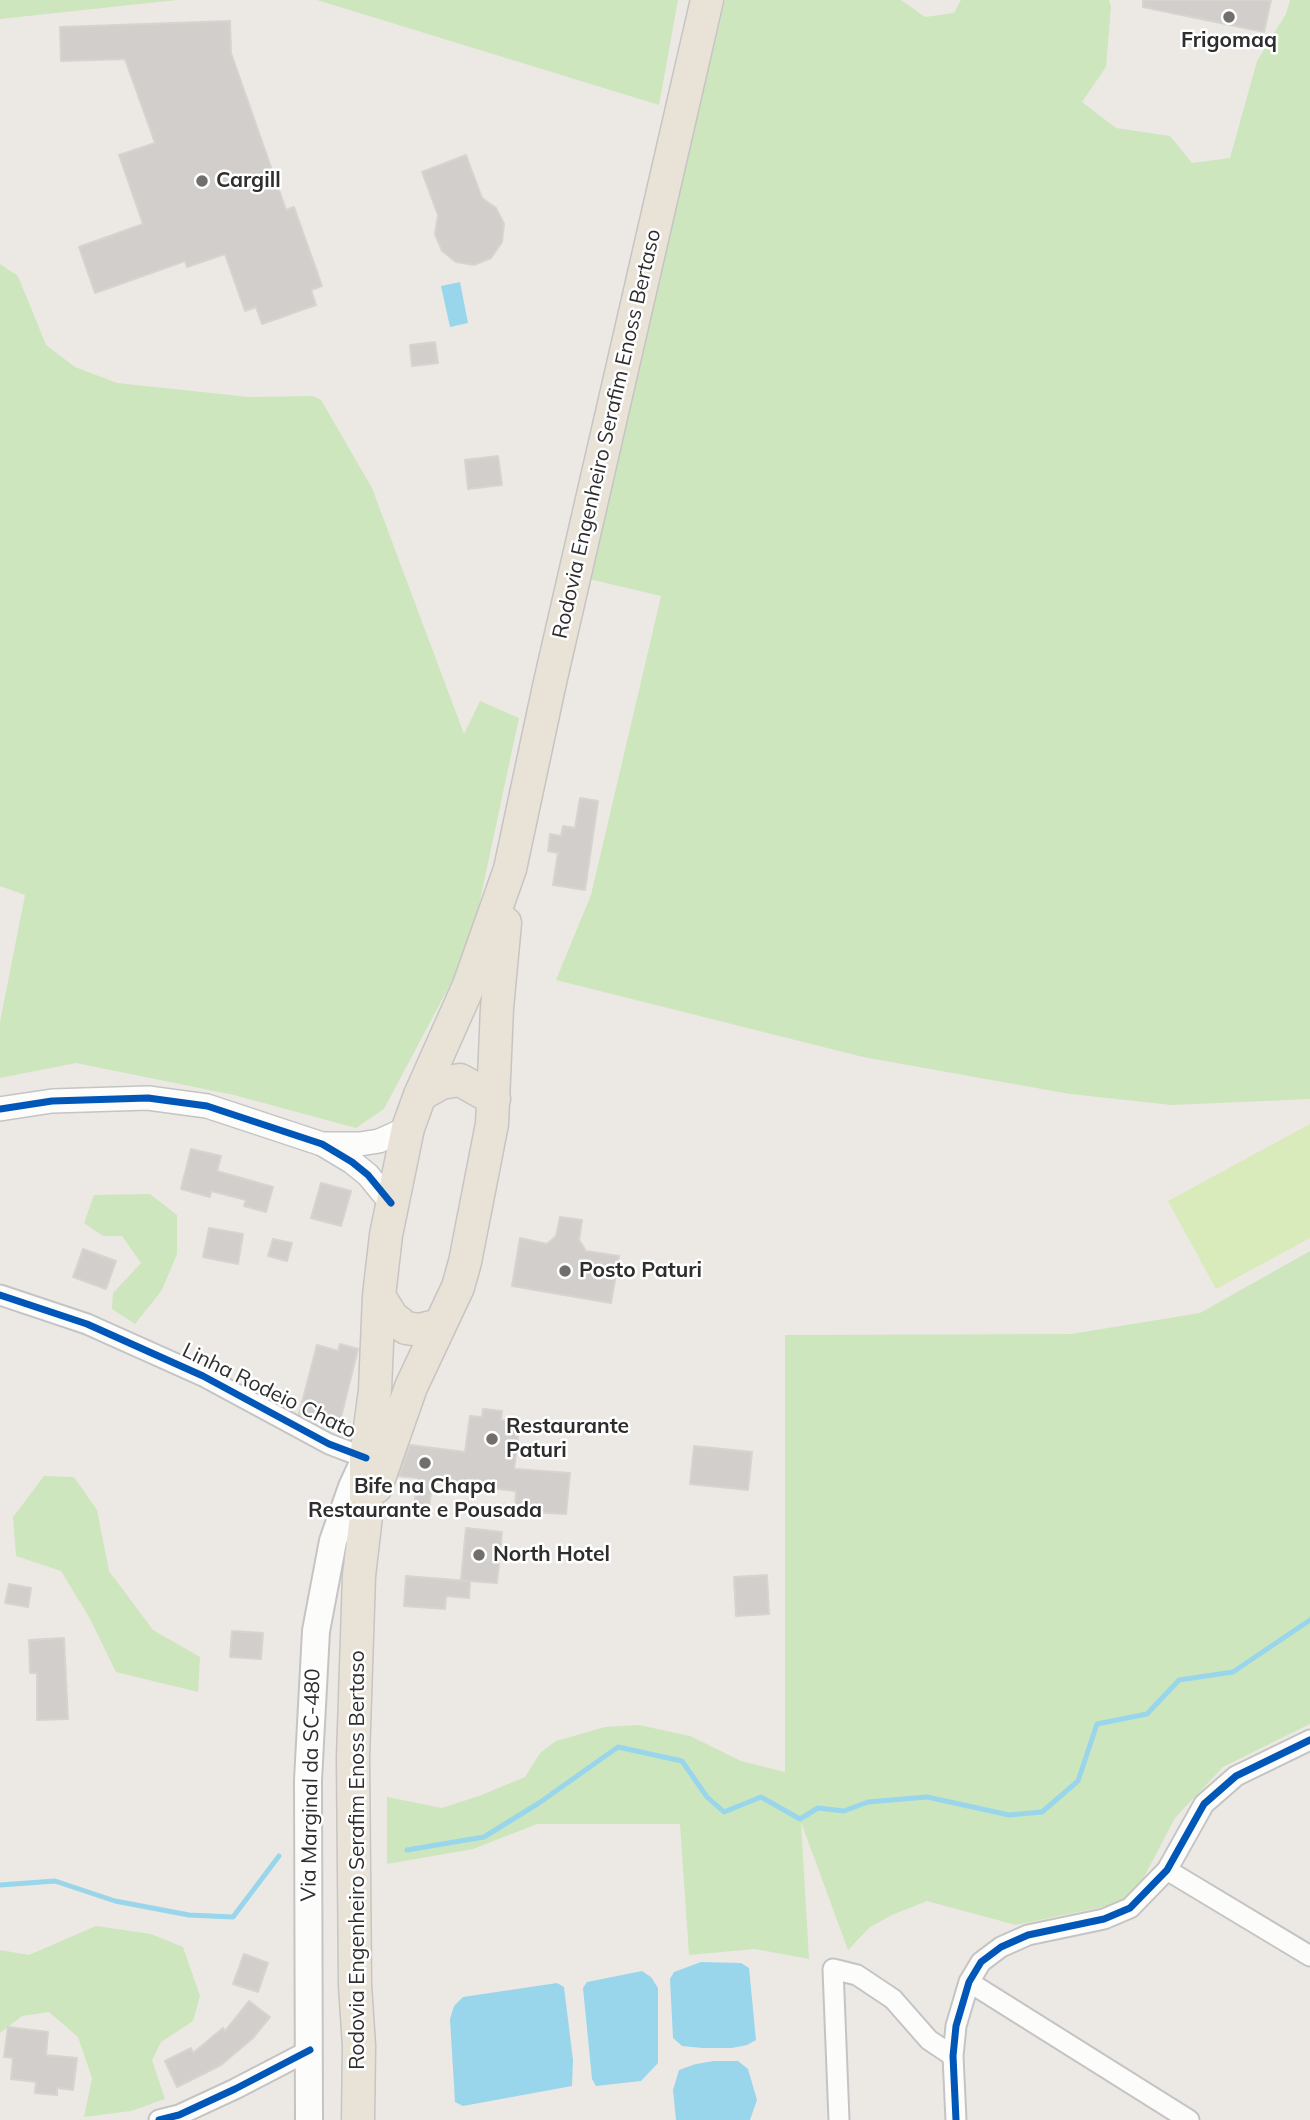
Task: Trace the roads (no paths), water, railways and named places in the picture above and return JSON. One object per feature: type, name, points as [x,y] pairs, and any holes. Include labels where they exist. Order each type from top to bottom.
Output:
[{"type":"highway","name":"Rodovia Engenheiro Serafim Enoss Bertaso","points":[[366,1516],[411,1387],[457,1287],[465,1262],[488,1154],[494,1099],[496,1008],[510,869],[550,682],[707,0]]},
{"type":"highway","name":"Rodovia Engenheiro Serafim Enoss Bertaso","points":[[358,2120],[353,1758],[359,1576],[366,1516],[366,1458],[374,1390],[379,1296],[391,1203],[408,1128],[420,1095],[470,985],[510,869]]},
{"type":"highway","points":[[420,1095],[441,1083],[460,1080],[494,1099]]},
{"type":"highway","points":[[379,1296],[391,1317],[406,1328],[420,1329],[439,1325]]},
{"type":"main road","name":"Via Marginal da SC-480","points":[[309,2120],[308,1780],[316,1631],[333,1541],[352,1487],[366,1458]]},
{"type":"street","points":[[0,1109],[52,1101],[148,1098],[207,1106],[322,1144],[368,1175],[391,1203]]},
{"type":"street","points":[[322,1144],[379,1141],[408,1128]]},
{"type":"street","name":"Linha Rodeio Chato","points":[[0,1295],[87,1324],[203,1376],[328,1444],[366,1458]]},
{"type":"street","points":[[956,2120],[953,2056],[956,2026],[969,1982],[981,1962],[1001,1947],[1028,1936],[1104,1919],[1130,1908],[1167,1870],[1204,1804],[1236,1776],[1310,1740]]},
{"type":"street","points":[[1167,1870],[1310,1956]]},
{"type":"street","points":[[839,2120],[833,1969],[857,1975],[893,1999],[929,2040],[953,2056]]},
{"type":"street","points":[[969,1982],[1189,2120]]},
{"type":"street","points":[[159,2120],[179,2115],[310,2050]]},
{"type":"water","points":[[460,282],[468,323],[450,327],[441,286]]},
{"type":"water","points":[[701,1962],[741,1963],[749,1968],[756,2040],[732,2048],[702,2048],[682,2046],[673,2038],[670,1979],[674,1972]]},
{"type":"water","points":[[642,1971],[651,1977],[658,1988],[658,2063],[641,2081],[596,2086],[592,2079],[583,1988],[587,1982]]},
{"type":"water","points":[[557,1983],[564,1987],[573,2060],[572,2086],[463,2106],[455,2102],[450,2019],[454,2006],[463,1997]]},
{"type":"water","points":[[714,2061],[738,2061],[748,2069],[757,2100],[750,2120],[676,2120],[673,2090],[679,2070]]},
{"type":"waterway","points":[[407,1850],[484,1837],[539,1803],[618,1747],[682,1761],[707,1797],[724,1812],[761,1797],[800,1819],[818,1808],[844,1811],[868,1802],[927,1797],[1009,1815],[1042,1812],[1078,1781],[1097,1724],[1147,1714],[1179,1680],[1233,1672],[1310,1620]]},
{"type":"waterway","points":[[0,1885],[55,1881],[115,1901],[189,1915],[233,1917],[279,1856]]},
{"type":"place","name":"Frigomaq","points":[[1229,17]]},
{"type":"place","name":"Cargill","points":[[202,181]]},
{"type":"place","name":"Posto Paturi","points":[[565,1271]]},
{"type":"place","name":"Restaurante Paturi","points":[[492,1439]]},
{"type":"place","name":"Bife na Chapa Restaurante e Pousada","points":[[425,1463]]},
{"type":"place","name":"North Hotel","points":[[479,1555]]}]
